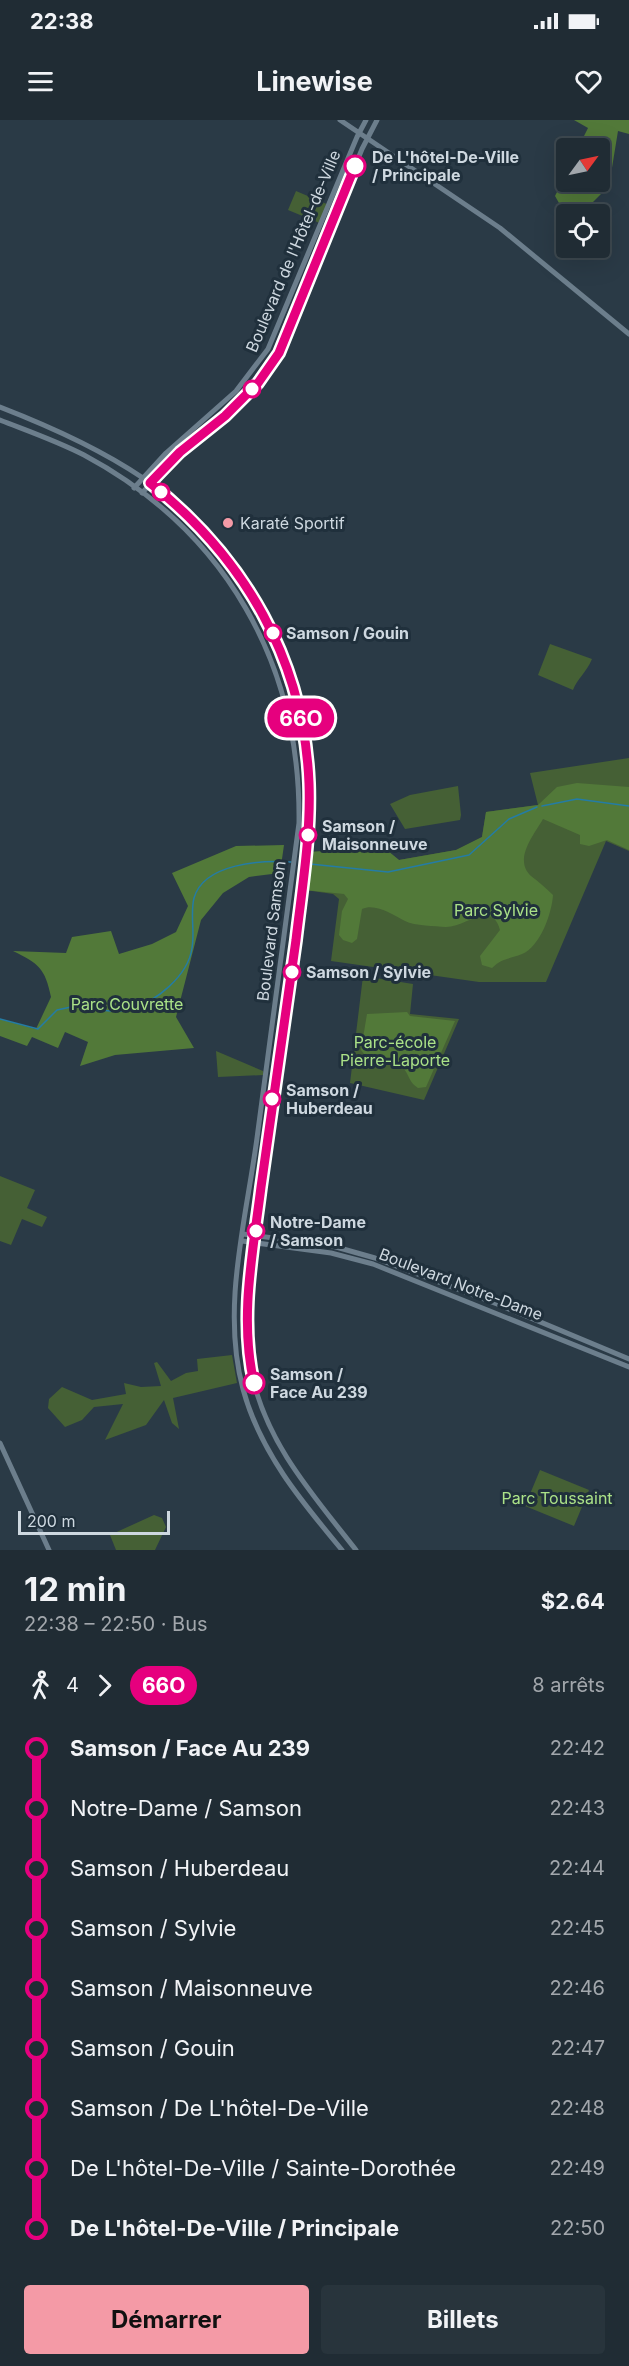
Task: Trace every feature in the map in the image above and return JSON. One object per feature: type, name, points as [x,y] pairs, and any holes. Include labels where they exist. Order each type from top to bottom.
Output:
[{"type":"street","points":[[340,120],[500,228],[629,334]]},
{"type":"street","name":"Boulevard de l'Hôtel-de-Ville","points":[[134,488],[193,427],[236,391],[268,349],[366,120]]},
{"type":"street","name":"Boulevard de l'Hôtel-de-Ville","points":[[142,493],[180,452],[225,416],[258,383],[279,353],[367,139],[377,120]]},
{"type":"street","name":"Boulevard Samson","points":[[0,407],[84,444],[150,483],[207,535],[237,572],[260,606],[285,665],[304,730],[309,783],[308,852],[254,1243],[246,1329],[250,1364],[259,1402],[272,1433],[289,1463],[356,1550]]},
{"type":"street","name":"Boulevard Samson","points":[[0,420],[86,456],[142,493],[203,548],[249,611],[272,658],[296,752],[299,823],[242,1241],[235,1299],[234,1335],[239,1371],[261,1439],[277,1467],[342,1550]]},
{"type":"street","name":"Boulevard Notre-Dame","points":[[243,1234],[336,1247],[405,1267],[629,1359]]},
{"type":"street","name":"Boulevard Notre-Dame","points":[[242,1241],[323,1252],[368,1262],[524,1322],[629,1367]]},
{"type":"street","points":[[0,1443],[49,1550]]},
{"type":"green space","points":[[574,120],[629,120],[629,134],[618,131],[610,180],[610,138],[583,138],[588,128]]},
{"type":"green space","points":[[296,191],[329,205],[322,224],[288,210]]},
{"type":"green space","points":[[557,192],[603,192],[591,204],[560,204],[555,196]]},
{"type":"green space","points":[[550,644],[592,659],[573,690],[538,675]]},
{"type":"green space","name":"Parc Sylvie","points":[[629,758],[629,851],[606,841],[546,982],[479,982],[331,961],[339,899],[333,894],[305,890],[310,852],[383,847],[399,860],[456,850],[482,837],[486,812],[538,805],[530,773]]},
{"type":"green space","points":[[577,783],[629,787],[629,850],[607,840],[589,846],[580,844],[580,835],[543,819],[527,847],[524,862],[531,876],[553,895],[544,929],[528,950],[503,960],[492,968],[482,965],[480,956],[500,930],[496,921],[491,917],[478,917],[454,926],[431,926],[409,923],[384,910],[367,908],[362,909],[357,939],[352,943],[343,940],[339,935],[342,911],[348,899],[344,894],[305,890],[310,852],[383,847],[399,860],[456,850],[482,837],[486,812],[538,805],[557,787]]},
{"type":"green space","points":[[458,786],[460,820],[405,829],[390,804],[410,795]]},
{"type":"green space","name":"Parc Couvrette","points":[[284,845],[280,873],[249,877],[223,893],[201,920],[176,1017],[194,1048],[115,1055],[80,1066],[88,1042],[65,1032],[58,1048],[32,1037],[27,1046],[0,1036],[0,1019],[36,1029],[51,997],[40,968],[13,951],[66,953],[72,937],[111,931],[119,954],[152,944],[176,932],[188,906],[172,873],[236,846]]},
{"type":"green space","name":"Parc-école Pierre-Laporte","points":[[363,976],[413,984],[410,1014],[459,1019],[424,1100],[350,1083]]},
{"type":"green space","points":[[407,1012],[410,1016],[455,1021],[426,1087],[415,1086],[396,1061],[364,1054],[361,1050],[367,1014]]},
{"type":"green space","points":[[216,1051],[263,1071],[264,1075],[218,1077]]},
{"type":"green space","points":[[0,1176],[35,1190],[27,1208],[47,1217],[42,1227],[22,1219],[11,1245],[0,1241]]},
{"type":"green space","points":[[232,1355],[237,1383],[173,1398],[179,1429],[172,1423],[164,1400],[146,1425],[105,1440],[123,1404],[94,1407],[82,1420],[65,1427],[48,1408],[49,1399],[62,1387],[92,1400],[126,1394],[124,1383],[141,1387],[161,1386],[154,1363],[157,1362],[171,1381],[186,1373],[198,1371],[197,1359]]},
{"type":"green space","name":"Parc Toussaint","points":[[540,1470],[589,1490],[574,1526],[525,1506]]},
{"type":"green space","points":[[154,1515],[162,1518],[166,1527],[155,1550],[116,1550],[110,1535]]},
{"type":"waterway","points":[[542,806],[577,799],[629,806]]},
{"type":"waterway","points":[[310,864],[388,872],[469,855],[509,819],[537,807]]},
{"type":"waterway","points":[[75,1007],[110,1011],[124,1010],[140,1006],[160,994],[177,978],[189,958],[193,942],[193,904],[200,886],[209,877],[235,866],[250,863],[291,862]]},
{"type":"waterway","points":[[0,1019],[38,1029],[57,1010],[71,1007]]},
{"type":"bus line","name":"66O","points":[[254,1383],[247,1343],[247,1300],[273,1091],[308,852],[309,783],[304,730],[294,691],[270,623],[260,606],[237,572],[207,535],[186,513],[150,483],[180,452],[225,416],[258,383],[279,353],[355,166]]},
{"type":"place","name":"De L'hôtel-De-Ville / Principale","points":[[355,166]]},
{"type":"place","name":"Karaté Sportif","points":[[228,523]]},
{"type":"place","name":"Samson / Gouin","points":[[273,633]]},
{"type":"place","name":"Samson / Maisonneuve","points":[[308,835]]},
{"type":"place","name":"Samson / Sylvie","points":[[292,972]]},
{"type":"place","name":"Samson / Huberdeau","points":[[272,1099]]},
{"type":"place","name":"Notre-Dame / Samson","points":[[256,1231]]},
{"type":"place","name":"Samson / Face Au 239","points":[[254,1383]]}]
